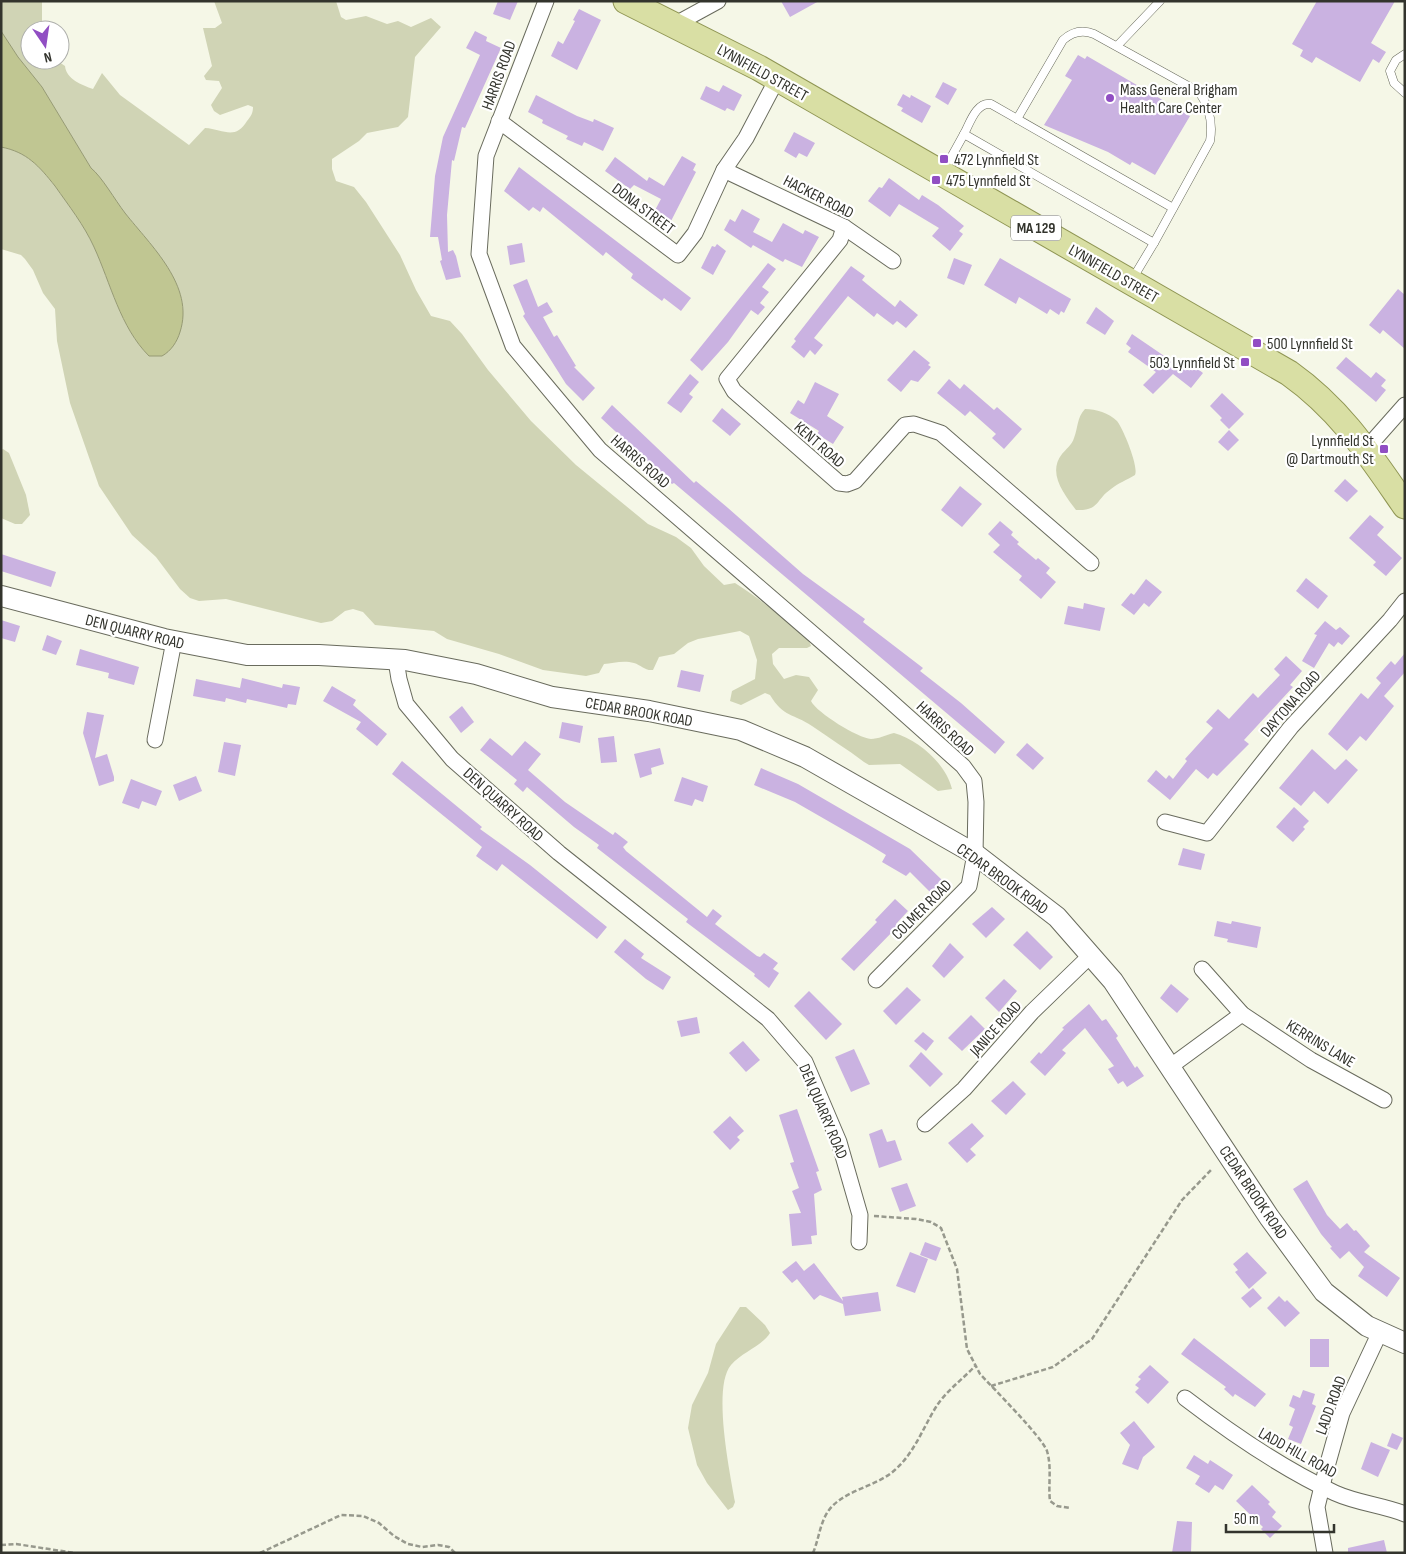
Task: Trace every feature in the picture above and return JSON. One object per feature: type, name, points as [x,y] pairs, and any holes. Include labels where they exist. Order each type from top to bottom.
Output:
[{"type":"main road","name":"LYNNFIELD STREET","points":[[626,1],[777,79],[1289,372],[1313,390],[1339,416],[1402,496]]},
{"type":"street","name":"HARRIS ROAD","points":[[546,1],[486,156],[479,254],[514,346],[600,450],[738,567],[963,766],[974,781],[976,792],[975,854]]},
{"type":"street","points":[[674,25],[718,1]]},
{"type":"street","name":"DONA STREET","points":[[499,121],[678,255],[695,233],[724,170],[746,138],[777,79]]},
{"type":"street","name":"HACKER ROAD","points":[[724,170],[844,227],[893,261]]},
{"type":"street","name":"KENT ROAD","points":[[844,227],[840,240],[727,379],[734,391],[839,483],[847,484],[855,481],[905,425],[914,424],[941,433],[1091,563]]},
{"type":"street","points":[[1366,449],[1405,405]]},
{"type":"street","name":"DEN QUARRY ROAD","points":[[1,596],[174,641],[246,655],[319,655],[396,660],[406,704],[452,758],[559,853],[768,1019],[805,1062],[839,1142],[860,1214],[859,1242]]},
{"type":"street","name":"DAYTONA ROAD","points":[[1165,822],[1207,833],[1291,727],[1390,620],[1405,601]]},
{"type":"street","points":[[155,740],[174,641]]},
{"type":"street","name":"CEDAR BROOK ROAD","points":[[396,660],[476,674],[552,697],[649,711],[741,730],[804,757],[975,854],[1057,917],[1113,981],[1171,1066],[1269,1217],[1324,1292],[1367,1326],[1405,1343]]},
{"type":"street","name":"COLMER ROAD","points":[[876,980],[969,886],[975,854]]},
{"type":"street","name":"JANICE ROAD","points":[[925,1124],[964,1089],[1032,1012],[1090,955]]},
{"type":"street","name":"KERRINS LANE","points":[[1202,969],[1242,1014],[1311,1060],[1384,1100]]},
{"type":"street","points":[[1171,1066],[1242,1014]]},
{"type":"street","name":"LADD ROAD","points":[[1325,1553],[1317,1507],[1322,1486],[1342,1413],[1380,1332]]},
{"type":"street","name":"LADD HILL ROAD","points":[[1185,1398],[1249,1446],[1337,1494],[1405,1514]]},
{"type":"lane","points":[[1117,46],[1160,1]]},
{"type":"lane","points":[[1017,119],[1060,44],[1066,37],[1075,32],[1085,31],[1117,46],[1198,92],[1207,105],[1211,130],[1210,141],[1154,243],[1130,282]]},
{"type":"lane","points":[[1405,54],[1396,60],[1390,71],[1394,83],[1405,93]]},
{"type":"lane","points":[[942,174],[978,109],[984,104],[992,105],[1173,208]]},
{"type":"lane","points":[[964,134],[1154,243]]},
{"type":"path","points":[[991,1386],[1053,1367],[1092,1339],[1182,1200],[1212,1169]]},
{"type":"path","points":[[860,1214],[916,1219],[931,1222],[941,1228],[957,1269],[964,1335],[975,1366],[1046,1449],[1051,1482],[1049,1491],[1050,1502],[1057,1506],[1070,1508]]},
{"type":"path","points":[[814,1553],[820,1528],[829,1510],[845,1498],[876,1483],[897,1469],[916,1444],[936,1405],[975,1366]]},
{"type":"path","points":[[260,1553],[341,1515],[364,1516],[380,1523],[394,1536],[408,1544],[449,1547],[455,1553]]},
{"type":"path","points":[[1,1545],[16,1544],[76,1553]]},
{"type":"shaded area","points":[[1,1],[42,1],[42,20],[20,20],[20,60],[1,31]]},
{"type":"shaded area","points":[[214,1],[336,1],[341,17],[346,20],[366,16],[387,24],[398,21],[411,27],[431,18],[441,27],[415,57],[408,117],[398,127],[367,133],[359,141],[332,159],[332,169],[336,181],[354,187],[366,202],[400,255],[416,290],[431,316],[450,321],[531,421],[576,465],[648,524],[676,537],[691,548],[704,566],[724,585],[735,583],[774,610],[809,641],[811,646],[807,648],[779,648],[772,654],[773,664],[784,679],[796,675],[809,677],[818,690],[811,701],[821,712],[848,730],[865,738],[879,738],[894,733],[913,741],[938,762],[952,789],[938,791],[900,764],[869,765],[812,726],[784,711],[770,695],[765,693],[741,705],[730,701],[732,691],[755,679],[757,660],[749,636],[740,631],[698,639],[688,643],[674,654],[659,657],[653,670],[648,670],[634,663],[619,662],[604,664],[599,673],[586,676],[543,670],[499,654],[447,639],[434,631],[375,625],[363,612],[353,609],[345,611],[332,621],[321,623],[226,599],[199,601],[190,598],[180,589],[156,557],[132,535],[99,486],[70,403],[57,341],[55,309],[43,293],[33,270],[25,259],[21,255],[1,249],[1,147],[18,152],[38,166],[71,208],[94,247],[123,319],[139,345],[149,356],[183,308],[179,292],[165,264],[91,168],[42,87],[28,70],[66,70],[71,78],[93,89],[102,73],[120,95],[189,145],[205,128],[228,132],[238,131],[253,111],[253,107],[248,105],[220,115],[214,111],[211,105],[222,88],[219,81],[206,80],[204,76],[212,66],[203,28],[215,28],[222,23]]},
{"type":"shaded area","points":[[1,31],[20,60],[20,70],[28,70],[42,87],[91,168],[158,253],[176,283],[183,315],[180,332],[168,352],[162,356],[149,356],[139,345],[123,319],[90,239],[76,216],[55,186],[32,161],[18,152],[1,147]]},
{"type":"shaded area","points":[[1085,409],[1102,412],[1117,421],[1130,448],[1136,471],[1135,475],[1106,493],[1093,507],[1076,510],[1062,490],[1056,469],[1062,454],[1073,440],[1079,419]]},
{"type":"shaded area","points":[[3,449],[9,453],[26,495],[30,515],[22,524],[15,524],[1,518],[1,450]]},
{"type":"shaded area","points":[[740,1307],[746,1307],[765,1325],[770,1333],[762,1342],[735,1360],[726,1376],[723,1392],[724,1431],[735,1502],[733,1507],[728,1510],[707,1483],[697,1465],[688,1428],[692,1405],[708,1373],[716,1344]]},
{"type":"building","points":[[498,1],[518,1],[510,20],[493,14]]},
{"type":"building","points":[[781,1],[819,1],[790,17]]},
{"type":"building","points":[[1317,1],[1395,1],[1371,43],[1386,52],[1379,63],[1373,59],[1360,82],[1316,57],[1312,63],[1300,56],[1303,50],[1292,44]]},
{"type":"building","points":[[579,9],[601,20],[577,70],[551,56],[558,41],[563,44]]},
{"type":"building","points":[[475,31],[487,37],[486,41],[501,48],[465,128],[462,127],[454,161],[452,160],[447,215],[448,252],[453,250],[461,277],[446,280],[440,261],[442,260],[438,237],[430,237],[435,176],[443,137],[480,55],[466,48]]},
{"type":"building","name":"Mass General Brigham Health Care Center","points":[[1078,55],[1085,59],[1087,56],[1190,116],[1155,175],[1132,162],[1130,165],[1108,152],[1044,125],[1072,80],[1065,76]]},
{"type":"building","points":[[943,82],[957,89],[948,105],[935,97]]},
{"type":"building","points":[[723,85],[742,95],[734,111],[727,108],[725,111],[700,99],[706,86],[719,92]]},
{"type":"building","points":[[903,94],[910,98],[911,95],[931,106],[922,123],[901,111],[903,108],[897,105]]},
{"type":"building","points":[[536,95],[577,116],[593,122],[594,119],[614,128],[603,151],[584,142],[582,146],[566,139],[568,136],[542,123],[543,120],[528,112]]},
{"type":"building","points":[[794,132],[815,143],[807,157],[799,153],[796,158],[784,151]]},
{"type":"building","points":[[682,156],[696,164],[693,170],[696,172],[670,223],[653,214],[661,199],[634,185],[630,189],[605,171],[615,157],[647,181],[649,177],[664,186]]},
{"type":"building","points":[[519,167],[691,298],[681,311],[664,298],[662,301],[631,278],[633,274],[606,252],[603,256],[543,207],[540,212],[533,207],[529,211],[504,191]]},
{"type":"building","points":[[889,178],[919,200],[922,195],[938,205],[964,226],[959,231],[963,234],[950,251],[932,236],[939,228],[899,204],[890,217],[868,201],[879,187],[882,188]]},
{"type":"building","points":[[742,209],[760,219],[753,232],[772,242],[783,223],[803,234],[805,230],[819,237],[802,267],[785,259],[783,262],[753,245],[751,248],[724,230],[730,219],[735,222]]},
{"type":"building","points":[[522,243],[525,262],[510,265],[507,246]]},
{"type":"building","points":[[717,244],[726,251],[713,275],[701,268],[712,246],[715,247]]},
{"type":"building","points":[[954,258],[972,265],[964,285],[947,278]]},
{"type":"building","points":[[1000,258],[1071,299],[1064,313],[1061,311],[1059,315],[1050,309],[1047,314],[1019,297],[1016,304],[984,285]]},
{"type":"building","points":[[768,263],[776,269],[762,287],[769,292],[760,303],[765,307],[758,315],[751,310],[728,342],[702,371],[690,360]]},
{"type":"building","points":[[851,266],[865,276],[862,280],[895,307],[900,300],[918,315],[906,328],[897,321],[893,325],[877,313],[874,317],[848,296],[814,338],[823,345],[815,355],[810,350],[804,358],[791,347],[796,341],[794,339]]},
{"type":"building","points":[[527,279],[538,307],[547,302],[553,312],[543,317],[554,337],[557,335],[576,366],[574,367],[595,388],[583,401],[566,384],[523,316],[525,314],[513,285]]},
{"type":"building","points":[[1398,289],[1405,295],[1405,349],[1383,330],[1380,334],[1369,325]]},
{"type":"building","points":[[1096,307],[1114,321],[1105,335],[1086,323]]},
{"type":"building","points":[[1132,334],[1176,364],[1180,358],[1186,360],[1203,373],[1191,388],[1173,374],[1153,394],[1143,385],[1156,372],[1128,352],[1131,348],[1126,344]]},
{"type":"building","points":[[914,350],[930,363],[928,365],[931,367],[918,382],[911,380],[901,392],[887,380]]},
{"type":"building","points":[[1346,357],[1371,378],[1376,372],[1386,380],[1381,386],[1386,390],[1376,402],[1336,368]]},
{"type":"building","points":[[690,374],[699,382],[689,394],[693,397],[681,413],[667,403]]},
{"type":"building","points":[[949,379],[960,389],[964,384],[994,410],[997,407],[1022,429],[1004,449],[992,438],[996,434],[970,411],[965,416],[937,393]]},
{"type":"building","points":[[815,382],[839,394],[827,416],[844,427],[833,444],[817,434],[819,431],[790,413],[798,400],[804,404]]},
{"type":"building","points":[[1222,393],[1244,414],[1229,429],[1220,420],[1222,418],[1210,406]]},
{"type":"building","points":[[612,405],[694,483],[696,481],[803,574],[865,619],[863,622],[923,668],[920,671],[961,703],[1005,742],[995,754],[674,483],[672,484],[601,418]]},
{"type":"building","points":[[722,408],[741,424],[730,436],[712,421]]},
{"type":"building","points":[[1229,430],[1239,440],[1228,451],[1218,442]]},
{"type":"building","points":[[1345,479],[1358,491],[1347,502],[1334,491]]},
{"type":"building","points":[[960,486],[982,504],[962,527],[941,510]]},
{"type":"building","points":[[1370,515],[1384,527],[1377,535],[1402,558],[1386,576],[1373,565],[1376,562],[1349,538]]},
{"type":"building","points":[[1000,521],[1013,532],[1011,535],[1019,542],[1017,544],[1036,560],[1038,558],[1050,568],[1046,573],[1056,582],[1041,599],[1019,580],[1022,576],[993,552],[1000,545],[988,534]]},
{"type":"building","points":[[1,554],[56,572],[51,587],[1,571]]},
{"type":"building","points":[[1306,578],[1328,596],[1318,609],[1296,591]]},
{"type":"building","points":[[1146,579],[1162,592],[1149,607],[1144,603],[1134,615],[1121,605],[1131,593],[1134,595]]},
{"type":"building","points":[[1084,603],[1105,608],[1100,631],[1064,624],[1068,606],[1083,609]]},
{"type":"building","points":[[1,620],[20,626],[15,642],[1,638]]},
{"type":"building","points":[[1325,621],[1336,630],[1340,627],[1350,636],[1342,645],[1338,642],[1334,647],[1329,643],[1314,668],[1302,661],[1317,635],[1314,634]]},
{"type":"building","points":[[47,635],[62,641],[56,655],[42,650]]},
{"type":"building","points":[[80,649],[139,667],[134,685],[108,678],[109,673],[76,665]]},
{"type":"building","points":[[1405,653],[1405,672],[1384,696],[1394,706],[1366,741],[1360,736],[1347,751],[1328,734],[1361,693],[1368,699],[1381,683],[1376,678],[1391,661],[1395,665]]},
{"type":"building","points":[[1286,656],[1302,671],[1290,685],[1293,687],[1244,740],[1249,744],[1217,776],[1213,773],[1208,779],[1196,769],[1170,800],[1147,781],[1156,770],[1166,779],[1169,775],[1173,779],[1187,761],[1185,759],[1213,728],[1206,722],[1218,709],[1229,719],[1253,693],[1258,698],[1280,675],[1274,669]]},
{"type":"building","points":[[681,670],[704,675],[700,692],[677,687]]},
{"type":"building","points":[[242,678],[282,688],[283,684],[300,687],[296,705],[288,704],[287,708],[247,699],[246,703],[226,698],[225,702],[193,696],[196,679],[240,688]]},
{"type":"building","points":[[332,686],[356,700],[353,705],[387,734],[377,746],[356,729],[361,722],[323,701]]},
{"type":"building","points":[[462,706],[474,722],[461,733],[449,717]]},
{"type":"building","points":[[87,712],[104,715],[95,758],[107,754],[114,781],[99,786],[83,733]]},
{"type":"building","points":[[562,722],[583,726],[580,743],[559,738]]},
{"type":"building","points":[[614,736],[617,762],[601,763],[598,738]]},
{"type":"building","points":[[490,738],[512,756],[525,741],[541,754],[528,770],[565,802],[613,835],[615,832],[628,842],[623,847],[626,851],[707,917],[713,909],[722,916],[715,924],[757,956],[760,957],[764,953],[778,963],[773,969],[779,973],[769,988],[754,976],[755,974],[686,922],[688,919],[597,848],[599,845],[574,827],[527,787],[523,792],[514,784],[517,780],[480,750]]},
{"type":"building","points":[[224,742],[241,745],[235,776],[218,772]]},
{"type":"building","points":[[1027,743],[1044,758],[1033,770],[1016,755]]},
{"type":"building","points":[[660,748],[664,764],[651,768],[652,774],[640,778],[634,754]]},
{"type":"building","points":[[1312,749],[1335,770],[1346,759],[1358,770],[1328,804],[1314,791],[1301,806],[1279,788]]},
{"type":"building","points":[[402,761],[482,827],[480,829],[530,865],[607,927],[597,939],[502,864],[497,871],[476,856],[482,847],[392,774]]},
{"type":"building","points":[[761,768],[798,784],[910,849],[943,881],[931,893],[910,872],[906,876],[882,862],[886,855],[868,844],[795,802],[754,785]]},
{"type":"building","points":[[196,776],[202,791],[179,801],[173,785]]},
{"type":"building","points":[[682,777],[708,786],[703,802],[695,799],[692,806],[674,801]]},
{"type":"building","points":[[131,779],[162,791],[156,806],[142,801],[139,809],[122,803]]},
{"type":"building","points":[[1294,807],[1309,821],[1303,827],[1305,829],[1293,842],[1276,827]]},
{"type":"building","points":[[1183,848],[1205,854],[1201,870],[1178,865]]},
{"type":"building","points":[[895,899],[908,911],[896,924],[898,926],[854,971],[841,959],[877,922],[875,920]]},
{"type":"building","points":[[992,907],[1005,919],[986,938],[972,924]]},
{"type":"building","points":[[1217,921],[1231,924],[1232,921],[1261,927],[1257,948],[1227,942],[1228,939],[1214,936]]},
{"type":"building","points":[[1027,931],[1053,957],[1040,970],[1013,945]]},
{"type":"building","points":[[625,939],[644,954],[641,958],[671,977],[663,990],[646,979],[614,952]]},
{"type":"building","points":[[950,943],[964,957],[944,978],[932,966]]},
{"type":"building","points":[[1004,979],[1017,991],[999,1012],[985,998]]},
{"type":"building","points":[[1171,984],[1189,999],[1177,1013],[1160,998]]},
{"type":"building","points":[[907,987],[921,1000],[896,1025],[883,1011]]},
{"type":"building","points":[[809,991],[842,1024],[826,1040],[794,1006]]},
{"type":"building","points":[[1089,1004],[1102,1021],[1106,1019],[1118,1036],[1116,1038],[1135,1068],[1137,1066],[1144,1076],[1127,1087],[1123,1081],[1118,1084],[1108,1069],[1114,1066],[1085,1028],[1062,1050],[1066,1053],[1045,1076],[1030,1062],[1039,1052],[1041,1054],[1064,1029],[1062,1028]]},
{"type":"building","points":[[971,1015],[985,1029],[962,1051],[948,1038]]},
{"type":"building","points":[[697,1017],[700,1033],[681,1037],[677,1021]]},
{"type":"building","points":[[923,1032],[934,1041],[926,1051],[914,1041]]},
{"type":"building","points":[[743,1041],[760,1060],[746,1072],[729,1053]]},
{"type":"building","points":[[854,1049],[870,1084],[851,1092],[835,1057]]},
{"type":"building","points":[[921,1052],[943,1074],[930,1087],[909,1066]]},
{"type":"building","points":[[1013,1081],[1026,1094],[1006,1115],[991,1101]]},
{"type":"building","points":[[797,1109],[819,1171],[816,1172],[822,1190],[814,1194],[817,1235],[811,1236],[812,1244],[792,1246],[789,1214],[801,1213],[792,1191],[799,1188],[790,1163],[794,1162],[779,1115]]},
{"type":"building","points":[[730,1116],[744,1131],[737,1137],[740,1140],[730,1150],[713,1132]]},
{"type":"building","points":[[972,1123],[984,1136],[970,1149],[976,1155],[967,1163],[948,1143]]},
{"type":"building","points":[[882,1129],[887,1142],[895,1140],[902,1160],[879,1168],[869,1134]]},
{"type":"building","points":[[1307,1180],[1327,1215],[1340,1229],[1347,1223],[1354,1231],[1356,1230],[1370,1246],[1364,1252],[1400,1278],[1387,1297],[1358,1276],[1364,1267],[1349,1251],[1340,1259],[1330,1248],[1332,1247],[1321,1234],[1293,1189]]},
{"type":"building","points":[[907,1183],[916,1206],[900,1212],[891,1188]]},
{"type":"building","points":[[925,1242],[941,1248],[936,1261],[920,1255]]},
{"type":"building","points":[[910,1252],[928,1259],[915,1293],[896,1286]]},
{"type":"building","points":[[1247,1252],[1267,1273],[1249,1289],[1235,1272],[1238,1270],[1233,1264]]},
{"type":"building","points":[[796,1261],[804,1271],[814,1263],[843,1301],[842,1297],[878,1292],[881,1311],[845,1316],[843,1304],[820,1295],[814,1300],[797,1279],[792,1283],[782,1272]]},
{"type":"building","points":[[1253,1288],[1262,1298],[1250,1308],[1241,1298]]},
{"type":"building","points":[[1279,1296],[1285,1302],[1287,1300],[1300,1313],[1285,1327],[1267,1308]]},
{"type":"building","points":[[1194,1338],[1266,1394],[1255,1407],[1235,1394],[1233,1397],[1224,1389],[1226,1387],[1181,1354]]},
{"type":"building","points":[[1310,1339],[1329,1339],[1329,1367],[1310,1367]]},
{"type":"building","points":[[1150,1365],[1169,1382],[1148,1404],[1135,1392],[1139,1388],[1135,1385],[1141,1379],[1138,1377]]},
{"type":"building","points":[[1303,1390],[1315,1394],[1312,1404],[1316,1406],[1301,1444],[1288,1439],[1293,1427],[1289,1425],[1295,1409],[1289,1406],[1293,1395],[1300,1398]]},
{"type":"building","points":[[1134,1421],[1155,1447],[1143,1457],[1138,1470],[1122,1464],[1130,1445],[1120,1433]]},
{"type":"building","points":[[1392,1433],[1403,1438],[1397,1450],[1387,1446]]},
{"type":"building","points":[[1371,1442],[1390,1450],[1378,1477],[1361,1469]]},
{"type":"building","points":[[1194,1455],[1208,1464],[1210,1460],[1233,1475],[1223,1490],[1215,1485],[1209,1493],[1195,1484],[1200,1476],[1186,1468]]},
{"type":"building","points":[[1252,1485],[1270,1502],[1268,1504],[1276,1512],[1272,1517],[1282,1526],[1270,1538],[1261,1529],[1263,1527],[1236,1501]]},
{"type":"building","points":[[1177,1521],[1192,1522],[1191,1553],[1172,1553]]},
{"type":"building","points":[[1384,1540],[1387,1553],[1348,1553],[1348,1548]]},
{"type":"place","name":"Mass General Brigham Health Care Center","points":[[1110,98]]},
{"type":"place","name":"472 Lynnfield St","points":[[944,159]]},
{"type":"place","name":"475 Lynnfield St","points":[[936,180]]},
{"type":"place","name":"500 Lynnfield St","points":[[1257,343]]},
{"type":"place","name":"503 Lynnfield St","points":[[1245,362]]},
{"type":"place","name":"Lynnfield St @ Dartmouth St","points":[[1384,449]]}]
